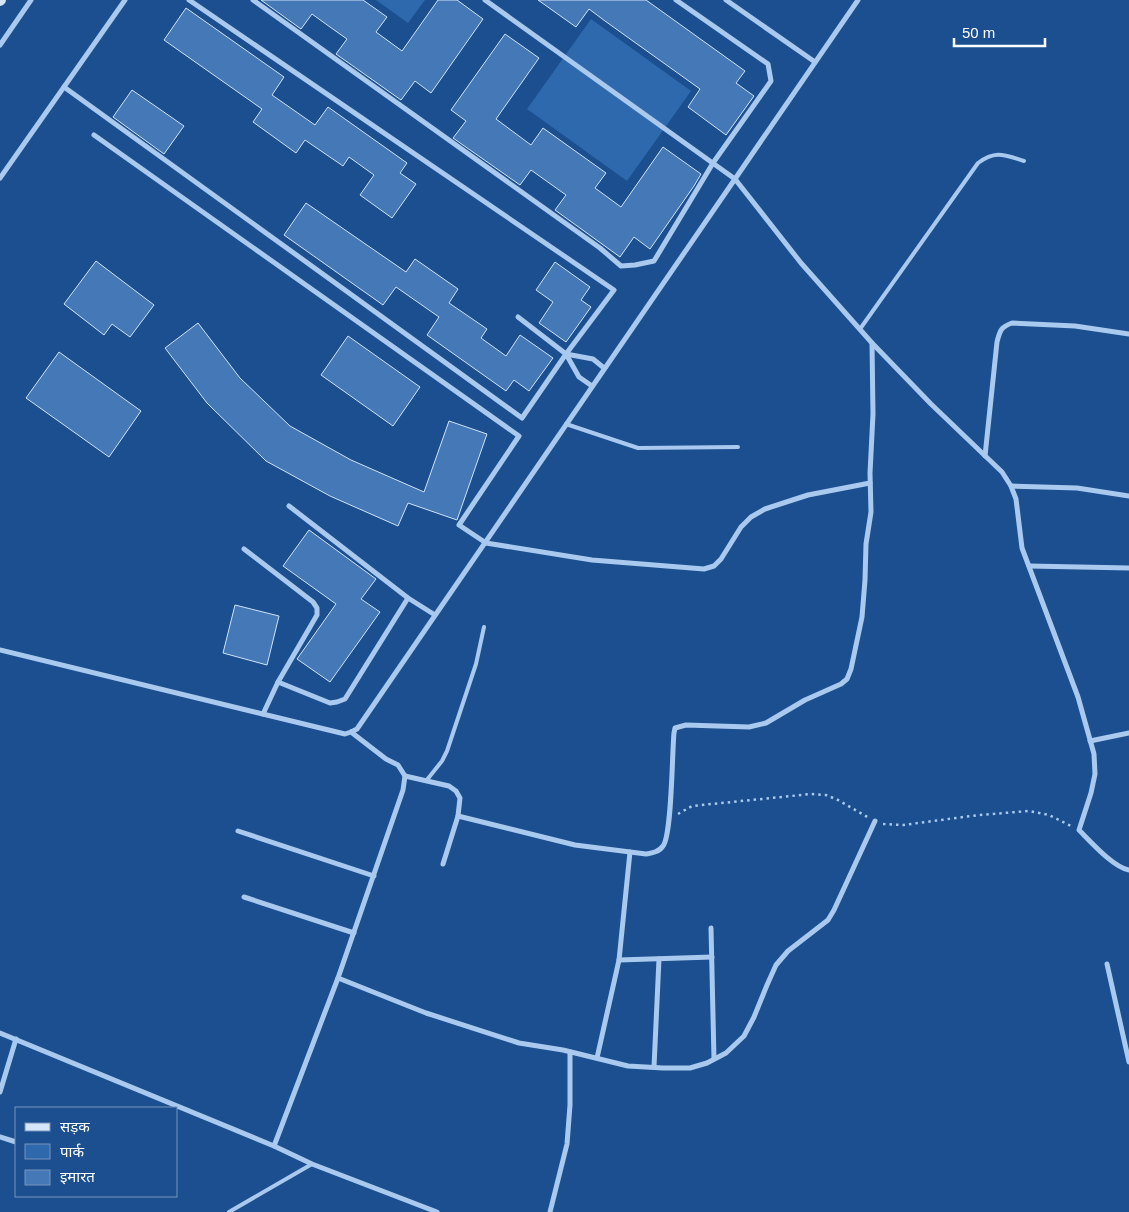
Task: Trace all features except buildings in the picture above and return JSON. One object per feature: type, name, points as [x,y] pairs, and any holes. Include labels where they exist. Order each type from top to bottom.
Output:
[{"type":"street","points":[[0,45],[31,0]]},
{"type":"street","points":[[0,178],[126,0]]},
{"type":"street","points":[[64,87],[522,418],[566,354],[614,290],[189,0]]},
{"type":"street","points":[[253,0],[600,248],[621,266],[635,266],[654,261],[713,163],[771,81],[768,64],[676,0]]},
{"type":"street","points":[[485,0],[735,179],[801,263],[872,343],[931,404],[1002,472],[1016,498],[1022,548],[1078,697],[1094,754],[1095,774],[1079,830],[1113,862],[1129,870]]},
{"type":"street","points":[[726,0],[815,62]]},
{"type":"street","points":[[0,650],[346,734],[357,729],[858,0]]},
{"type":"street","points":[[94,135],[518,436],[459,525],[486,542],[592,560],[704,569],[714,566],[721,559],[741,527],[751,517],[765,509],[808,495],[870,483]]},
{"type":"street","points":[[518,317],[566,354],[579,377],[592,386]]},
{"type":"street","points":[[985,456],[997,342],[1000,330],[1005,325],[1012,323],[1075,326],[1129,334]]},
{"type":"street","points":[[458,816],[575,845],[646,854],[656,852],[663,846],[667,836],[675,728],[686,725],[749,727],[766,723],[805,700],[842,684],[847,679],[851,669],[862,617],[866,544],[871,512],[872,343]]},
{"type":"street","points":[[566,354],[593,359],[604,368]]},
{"type":"street","points":[[1011,486],[1077,488],[1129,496]]},
{"type":"street","points":[[289,506],[408,598],[435,616]]},
{"type":"street","points":[[244,549],[313,602],[317,608],[317,615],[278,682],[263,714]]},
{"type":"street","points":[[1029,566],[1129,568]]},
{"type":"street","points":[[278,682],[330,703],[345,699],[408,598]]},
{"type":"street","points":[[274,1146],[338,978],[403,790],[405,776],[398,765],[386,759],[351,732]]},
{"type":"street","points":[[1090,741],[1129,733]]},
{"type":"street","points":[[405,776],[448,786],[456,791],[460,798],[458,816],[443,864]]},
{"type":"street","points":[[338,978],[426,1013],[518,1043],[570,1052],[628,1066],[690,1068],[707,1063],[726,1053],[744,1036],[776,966],[788,951],[828,920],[875,822]]},
{"type":"street","points":[[238,831],[374,876]]},
{"type":"street","points":[[597,1058],[619,960],[630,852]]},
{"type":"street","points":[[244,897],[354,933]]},
{"type":"street","points":[[711,928],[714,1059]]},
{"type":"street","points":[[619,960],[712,956]]},
{"type":"street","points":[[654,1068],[659,959]]},
{"type":"street","points":[[1107,964],[1129,1062]]},
{"type":"street","points":[[0,1033],[274,1146],[312,1164],[437,1212]]},
{"type":"street","points":[[0,1092],[16,1039]]},
{"type":"street","points":[[550,1212],[567,1144],[570,1106],[570,1052]]},
{"type":"street","points":[[0,1137],[15,1142]]},
{"type":"lane","points":[[860,329],[978,163],[994,155],[1005,155],[1024,161]]},
{"type":"lane","points":[[566,424],[638,448],[738,447]]},
{"type":"lane","points":[[426,780],[442,761],[447,751],[476,664],[484,626]]},
{"type":"lane","points":[[229,1212],[312,1164]]},
{"type":"path","points":[[669,820],[692,806],[811,794],[826,795],[875,822],[886,825],[903,825],[979,814],[1029,811],[1049,815],[1079,830]]},
{"type":"green space","points":[[376,0],[425,0],[408,23]]},
{"type":"green space","points":[[591,19],[691,91],[627,181],[527,109]]}]
